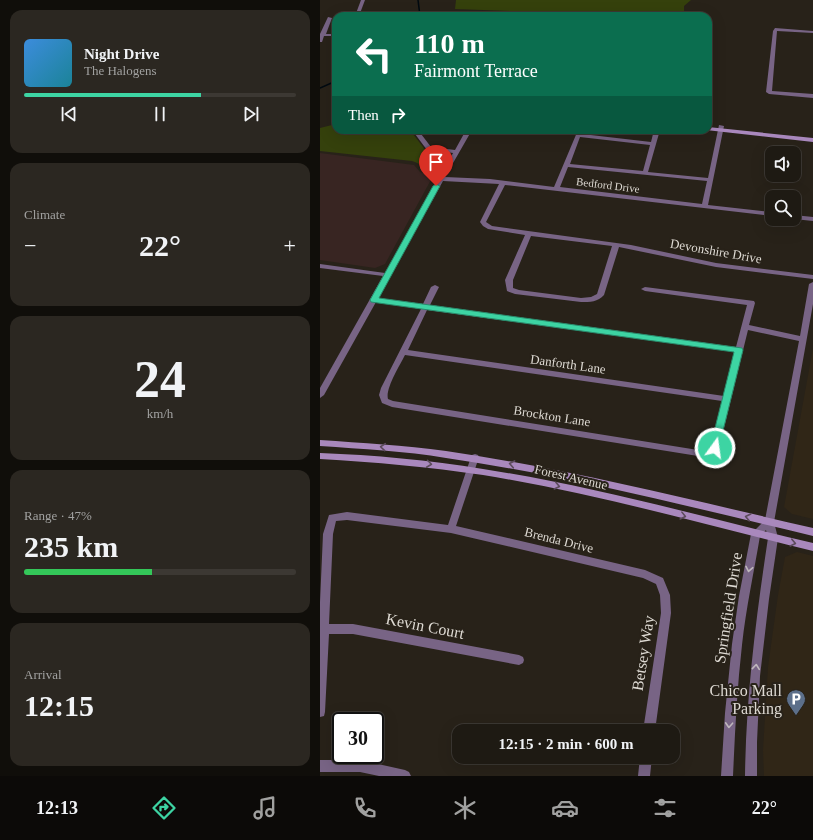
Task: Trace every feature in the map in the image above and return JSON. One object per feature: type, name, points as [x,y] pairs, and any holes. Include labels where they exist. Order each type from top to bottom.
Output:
[{"type":"street","points":[[359,12],[364,0]]},
{"type":"street","points":[[320,41],[321,35],[330,18]]},
{"type":"street","points":[[813,32],[777,29],[775,31],[769,90],[769,92],[813,96]]},
{"type":"street","points":[[321,35],[332,35]]},
{"type":"street","points":[[712,125],[720,128],[813,140]]},
{"type":"street","points":[[705,206],[720,128]]},
{"type":"street","points":[[712,129],[813,135]]},
{"type":"street","points":[[417,134],[429,149],[456,152]]},
{"type":"street","points":[[320,395],[467,134]]},
{"type":"street","points":[[556,189],[580,134]]},
{"type":"street","points":[[587,134],[653,144]]},
{"type":"street","points":[[645,173],[656,134]]},
{"type":"street","points":[[566,165],[711,180]]},
{"type":"street","name":"Bedford Drive","points":[[441,179],[503,183],[765,213]]},
{"type":"street","name":"Devonshire Drive","points":[[503,183],[484,218],[483,222],[485,226],[495,229],[616,245],[716,265],[813,277]]},
{"type":"street","points":[[801,218],[813,219]]},
{"type":"street","points":[[529,233],[509,280],[510,289],[518,292],[581,300],[596,298],[600,294],[616,245]]},
{"type":"street","points":[[320,266],[388,275]]},
{"type":"street","points":[[751,776],[751,742],[755,676],[773,538],[768,522],[813,284]]},
{"type":"street","points":[[404,352],[435,287]]},
{"type":"street","points":[[645,289],[750,303],[728,399]]},
{"type":"street","points":[[374,300],[739,350]]},
{"type":"street","points":[[745,327],[802,339]]},
{"type":"street","name":"Danforth Lane","points":[[404,352],[728,399]]},
{"type":"street","name":"Brockton Lane","points":[[404,352],[383,395],[385,401],[392,404],[698,453],[709,453],[715,448],[728,399]]},
{"type":"street","name":"Forest Avenue","points":[[320,443],[386,447],[475,457],[562,474],[813,532]]},
{"type":"street","name":"Forest Avenue","points":[[320,456],[403,461],[471,470],[561,487],[813,547]]},
{"type":"street","points":[[451,529],[475,457]]},
{"type":"street","name":"Brenda Drive","points":[[325,629],[328,534],[332,518],[347,516],[451,529],[645,574],[660,581]]},
{"type":"street","points":[[756,534],[768,522]]},
{"type":"street","name":"Springfield Drive","points":[[727,776],[730,713],[737,644],[756,534]]},
{"type":"street","name":"Betsey Way","points":[[650,724],[666,612],[665,595],[660,581]]},
{"type":"street","points":[[320,712],[325,629]]},
{"type":"street","name":"Kevin Court","points":[[325,629],[353,629],[519,660]]},
{"type":"street","points":[[644,776],[645,764]]},
{"type":"street","points":[[320,766],[360,766],[405,776]]},
{"type":"shaded area","points":[[320,153],[414,165],[420,172],[433,176],[385,264],[375,268],[320,260]]},
{"type":"shaded area","points":[[813,348],[813,519],[792,514],[784,507]]},
{"type":"shaded area","name":"Chico Mall Parking","points":[[797,552],[813,556],[813,776],[764,776],[763,750],[768,667],[778,595],[785,557]]},
{"type":"green space","points":[[456,0],[691,0],[684,6],[684,12],[539,12],[455,9]]},
{"type":"green space","points":[[332,125],[332,134],[413,134],[426,151],[449,153],[449,155],[437,173],[430,171],[412,161],[320,151],[320,128]]},
{"type":"waterway","points":[[418,0],[420,12]]},
{"type":"waterway","points":[[320,88],[332,83]]},
{"type":"place","name":"Chico Mall Parking","points":[[796,716]]},
{"type":"route","points":[[436,186],[374,300],[739,350],[715,448]]}]
